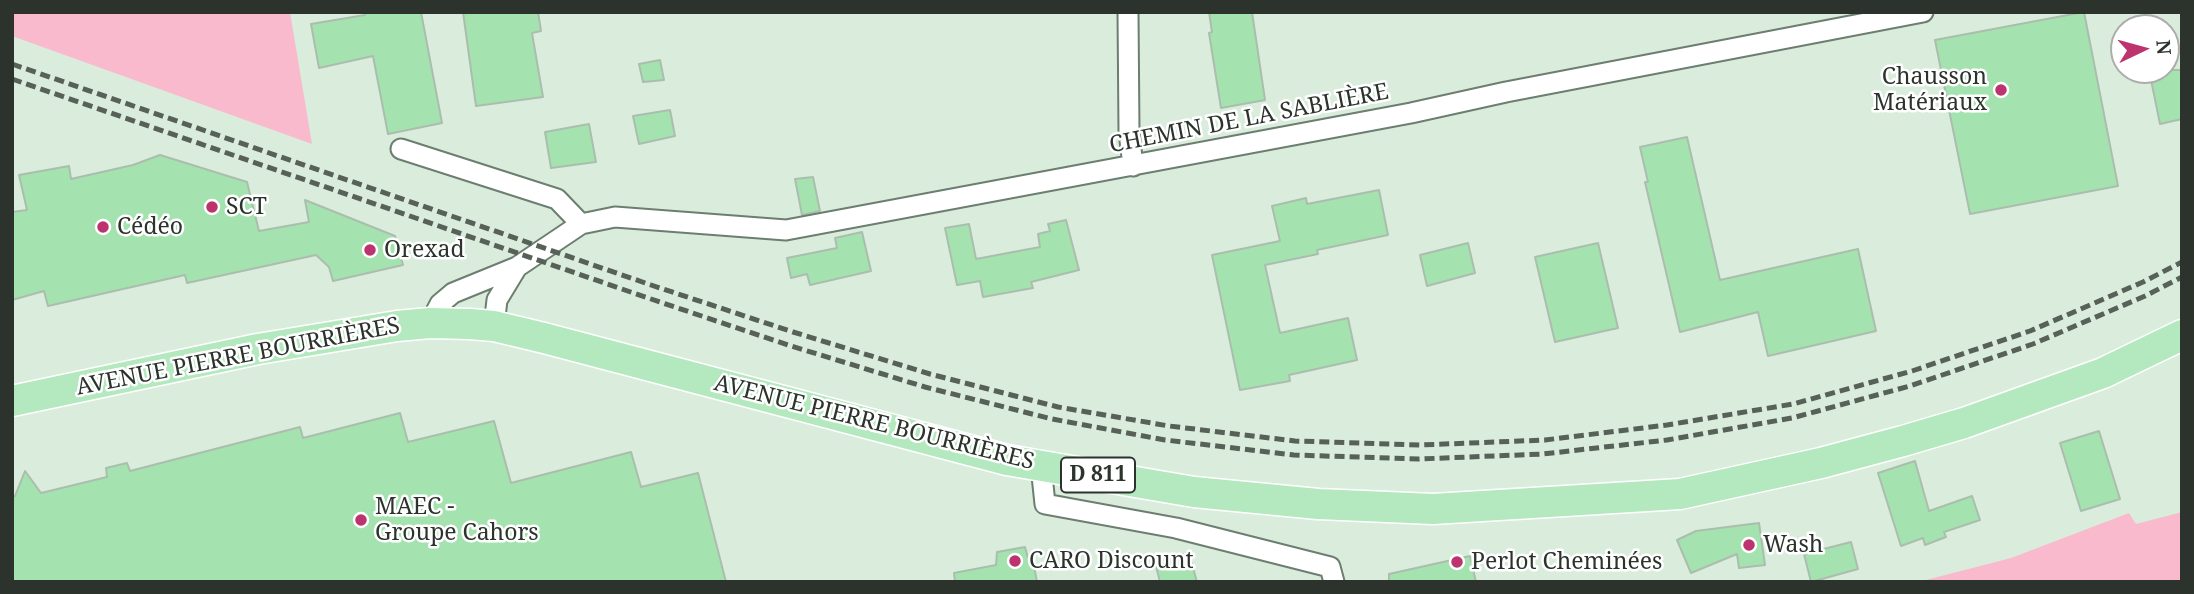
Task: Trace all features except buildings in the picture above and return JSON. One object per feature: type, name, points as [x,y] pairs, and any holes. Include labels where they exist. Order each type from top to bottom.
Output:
[{"type":"main road","name":"AVENUE PIERRE BOURRIÈRES","points":[[12,401],[258,349],[397,326],[430,323],[494,326],[1041,466],[1194,492],[1318,504],[1433,509],[1680,494],[1821,463],[1964,422],[2103,373],[2182,335]]},
{"type":"street","points":[[1128,12],[1129,132],[1133,166]]},
{"type":"street","name":"CHEMIN DE LA SABLIÈRE","points":[[430,323],[440,304],[453,293],[517,267],[581,224],[615,217],[786,230],[1133,166],[1923,12]]},
{"type":"street","points":[[401,149],[557,200],[581,224]]},
{"type":"street","name":"CHEMIN DE LA SABLIÈRE","points":[[494,326],[497,300],[517,267]]},
{"type":"street","points":[[1041,466],[1045,504],[1176,528],[1330,567],[1334,582]]},
{"type":"shaded area","points":[[12,12],[290,12],[312,144],[12,36]]},
{"type":"shaded area","points":[[2182,512],[2182,582],[1918,582],[2011,558],[2129,513],[2136,524]]},
{"type":"railway","points":[[12,64],[651,285],[930,374],[1058,407],[1169,426],[1295,441],[1420,445],[1545,440],[1667,425],[1793,404],[1912,371],[2030,331],[2182,262]]},
{"type":"railway","points":[[12,79],[648,298],[925,387],[1052,419],[1165,440],[1294,455],[1419,459],[1543,454],[1667,440],[1792,418],[1910,386],[2033,344],[2145,296],[2182,277]]},
{"type":"place","name":"Chausson Matériaux","points":[[2001,90]]},
{"type":"place","name":"SCT","points":[[212,207]]},
{"type":"place","name":"Cédéo","points":[[103,227]]},
{"type":"place","name":"Orexad","points":[[370,250]]},
{"type":"place","name":"MAEC - Groupe Cahors","points":[[361,520]]},
{"type":"place","name":"Wash","points":[[1749,545]]},
{"type":"place","name":"CARO Discount","points":[[1015,561]]},
{"type":"place","name":"Perlot Cheminées","points":[[1457,562]]}]
